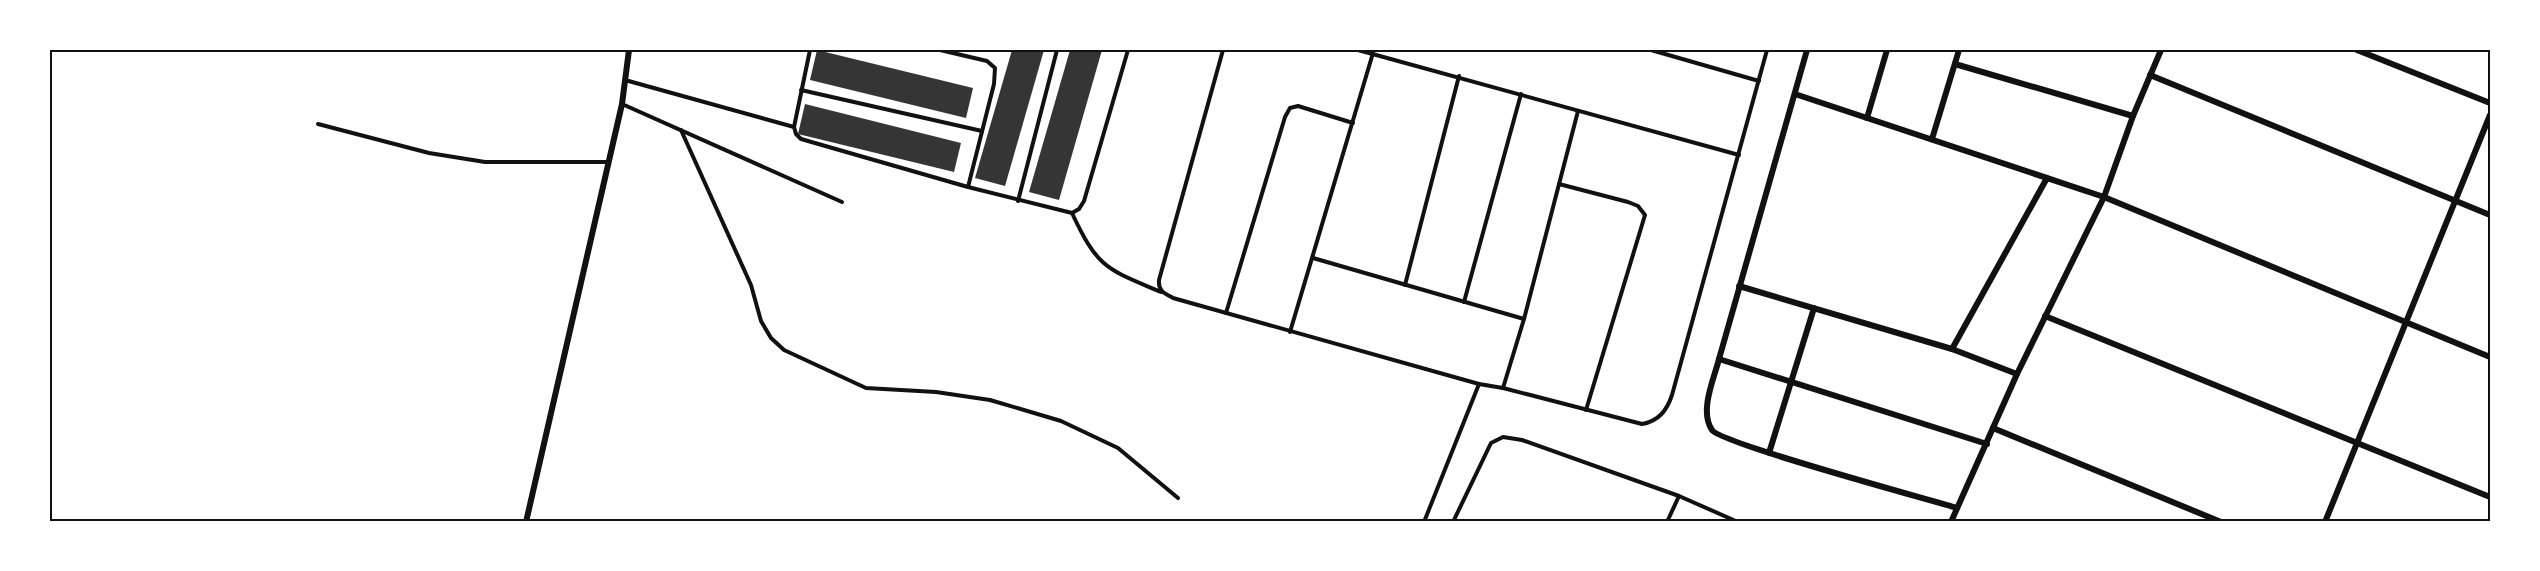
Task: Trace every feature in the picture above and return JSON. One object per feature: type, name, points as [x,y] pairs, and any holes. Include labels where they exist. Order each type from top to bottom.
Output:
[{"type":"street","points":[[526,522],[622,104],[629,50]]},
{"type":"street","points":[[1807,50],[1719,359],[1706,410],[1707,422],[1715,434],[1769,453],[1957,508]]},
{"type":"street","points":[[1867,118],[1887,50]]},
{"type":"street","points":[[1932,140],[1959,50]]},
{"type":"street","points":[[1951,522],[2017,374],[2104,197],[2133,116],[2161,50]]},
{"type":"street","points":[[2357,50],[2490,104]]},
{"type":"street","points":[[1955,64],[2133,116]]},
{"type":"street","points":[[2150,75],[2490,215]]},
{"type":"street","points":[[1795,94],[2104,197],[2490,357]]},
{"type":"street","points":[[2325,522],[2490,115]]},
{"type":"street","points":[[1952,350],[2047,178]]},
{"type":"street","points":[[1739,286],[1952,350],[2017,374]]},
{"type":"street","points":[[1769,453],[1814,308]]},
{"type":"street","points":[[2045,316],[2490,497]]},
{"type":"street","points":[[1719,359],[1987,444]]},
{"type":"street","points":[[1993,428],[2221,522]]},
{"type":"lane","points":[[810,50],[794,127],[801,139],[969,188],[1072,213],[1079,209],[1084,201],[1128,50]]},
{"type":"lane","points":[[940,50],[987,61],[995,68],[994,84],[969,188]]},
{"type":"lane","points":[[1018,201],[1057,50]]},
{"type":"lane","points":[[1162,292],[1158,286],[1158,280],[1223,50]]},
{"type":"lane","points":[[1358,50],[1739,155]]},
{"type":"lane","points":[[1651,50],[1759,81]]},
{"type":"lane","points":[[1072,213],[1091,251],[1102,263],[1113,271],[1173,298],[1479,384],[1503,388],[1642,424],[1651,422],[1660,417],[1668,407],[1767,50]]},
{"type":"lane","points":[[1290,332],[1373,53]]},
{"type":"lane","points":[[1405,285],[1459,76]]},
{"type":"lane","points":[[625,80],[794,127]]},
{"type":"lane","points":[[801,90],[982,131]]},
{"type":"lane","points":[[1464,302],[1521,94]]},
{"type":"lane","points":[[622,104],[842,202]]},
{"type":"lane","points":[[1226,313],[1285,117],[1290,108],[1298,106],[1353,123]]},
{"type":"lane","points":[[1503,388],[1524,319],[1578,111]]},
{"type":"lane","points":[[318,124],[429,153],[485,162],[609,162]]},
{"type":"lane","points":[[681,130],[751,285],[761,321],[771,338],[784,350],[866,388],[936,392],[990,399],[1061,421],[1118,448],[1178,498]]},
{"type":"lane","points":[[1559,183],[1628,202],[1638,206],[1645,215],[1586,410]]},
{"type":"lane","points":[[1313,258],[1524,319]]},
{"type":"lane","points":[[1424,522],[1479,384]]},
{"type":"lane","points":[[1453,522],[1491,443],[1503,437],[1522,440],[1679,496],[1738,522]]},
{"type":"lane","points":[[1667,522],[1679,496]]},
{"type":"building","points":[[817,50],[973,88],[966,118],[810,80]]},
{"type":"building","points":[[1012,50],[1044,50],[1005,186],[975,178]]},
{"type":"building","points":[[1070,50],[1102,50],[1059,200],[1029,192]]},
{"type":"building","points":[[805,104],[961,143],[954,172],[798,134]]}]
